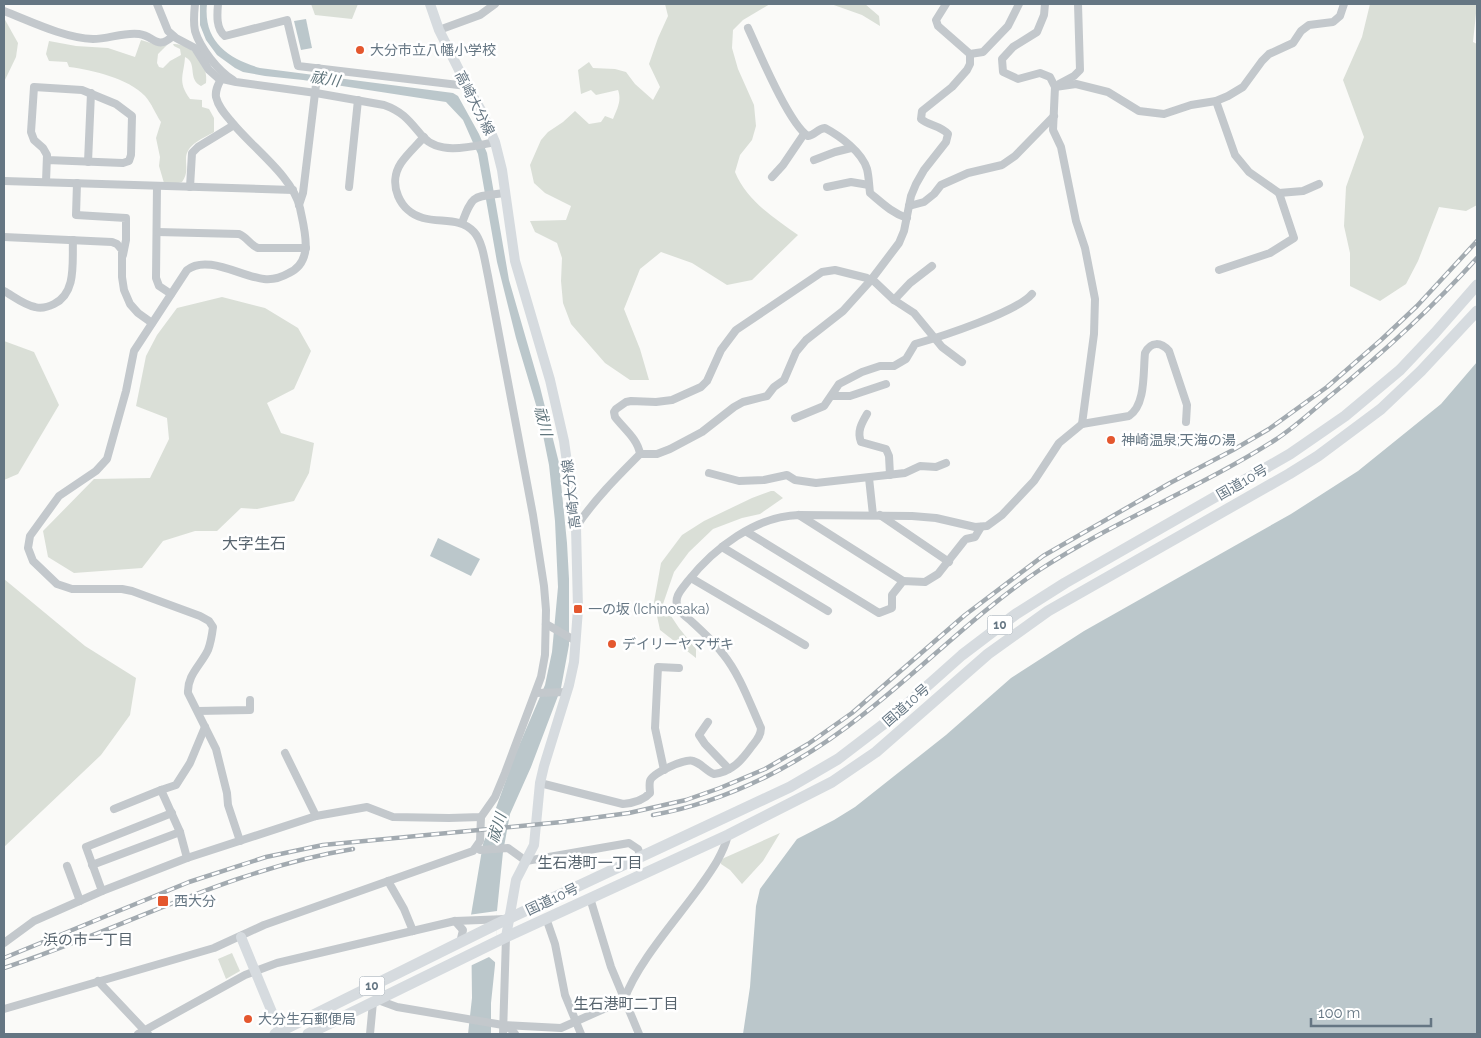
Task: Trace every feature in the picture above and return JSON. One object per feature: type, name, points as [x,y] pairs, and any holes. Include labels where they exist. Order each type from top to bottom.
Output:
[{"type":"highway","name":"国道10号","points":[[279,1034],[464,941],[497,921],[509,919],[790,787],[838,760],[889,720],[962,655],[1016,614],[1043,596],[1308,442],[1363,402],[1400,370],[1435,334],[1477,285]]},
{"type":"highway","name":"国道10号","points":[[308,1034],[501,939],[804,798],[857,766],[904,729],[988,654],[1048,611],[1318,456],[1381,409],[1421,371],[1477,311]]},
{"type":"main road","name":"高崎大分線","points":[[430,4],[439,30],[482,112],[491,143],[503,193],[515,261],[552,387],[562,432],[570,473],[576,527],[578,594],[573,639],[574,662],[548,748],[540,783],[534,845],[514,889],[509,919],[501,939]]},
{"type":"main road","points":[[241,937],[279,1034]]},
{"type":"street","points":[[158,4],[164,24],[173,36],[195,48],[209,70],[221,79],[316,91],[395,109],[405,116],[429,141],[443,147],[460,148],[491,143]]},
{"type":"street","points":[[195,4],[194,25],[199,41],[218,68],[236,82]]},
{"type":"street","points":[[218,4],[217,18],[221,32],[225,36],[287,20],[298,66],[318,70],[467,86]]},
{"type":"street","points":[[439,30],[480,15],[495,4]]},
{"type":"street","points":[[576,527],[618,474],[640,454],[657,454],[670,449],[702,432],[743,402],[767,396],[774,387],[786,378],[796,352],[812,335],[835,318],[871,280],[899,243],[908,218],[909,206],[916,184],[924,170],[946,142],[948,134],[943,128],[925,123],[921,119],[922,111],[952,87],[970,64],[970,54],[938,26],[936,20],[946,4]]},
{"type":"street","points":[[970,54],[983,52],[1008,26],[1019,4]]},
{"type":"street","points":[[1046,4],[1037,32],[1012,47],[1002,59],[1003,72],[1018,79],[1040,73],[1050,77],[1056,87],[1053,130],[1061,147],[1076,221],[1085,248],[1095,299],[1094,334],[1082,424]]},
{"type":"street","points":[[1056,87],[1080,70],[1078,4]]},
{"type":"street","points":[[1056,87],[1076,84],[1108,92],[1139,111],[1164,114],[1191,105],[1216,101],[1243,87],[1269,54],[1293,44],[1301,31],[1309,25],[1333,22],[1340,16],[1344,4]]},
{"type":"street","points":[[4,11],[62,32],[88,38],[140,34],[164,43],[173,36]]},
{"type":"street","points":[[748,28],[788,111],[804,134],[808,136],[813,135],[819,128],[825,128],[836,134],[862,158],[866,166],[870,193],[886,207],[908,218]]},
{"type":"street","points":[[299,205],[303,193],[318,70]]},
{"type":"street","points":[[221,79],[216,88],[216,97],[220,106],[234,124],[288,181],[293,190],[299,205],[306,240],[306,248],[300,265],[294,271],[270,279],[210,265],[195,265],[187,270],[134,351],[126,390],[107,459],[96,471],[59,496],[33,531],[28,541],[28,548],[37,566],[52,580],[65,588],[72,590],[132,591],[180,608],[209,621],[213,627],[212,638],[208,650],[194,671],[188,686],[191,700],[216,749],[228,804],[240,841]]},
{"type":"street","points":[[46,182],[46,151],[34,140],[31,132],[34,87],[78,89],[116,104],[132,116],[131,155],[129,161],[123,163],[47,160]]},
{"type":"street","points":[[88,162],[91,93]]},
{"type":"street","points":[[349,187],[358,100]]},
{"type":"street","points":[[1216,101],[1235,155],[1249,172],[1279,192],[1303,191],[1319,184]]},
{"type":"street","points":[[909,206],[924,202],[941,185],[968,173],[1002,165],[1015,156],[1054,116]]},
{"type":"street","points":[[190,187],[192,153],[198,147],[234,124]]},
{"type":"street","points":[[772,177],[783,165],[804,134]]},
{"type":"street","points":[[424,137],[401,163],[395,186],[400,202],[406,210],[421,218],[462,223],[478,237],[488,276],[543,576],[548,626],[544,663],[538,693],[495,797],[481,817],[481,838],[478,849]]},
{"type":"street","points":[[814,160],[851,148]]},
{"type":"street","points":[[4,181],[293,190]]},
{"type":"street","points":[[827,187],[851,182],[869,185]]},
{"type":"street","points":[[77,183],[76,215],[126,218],[126,240],[122,255]]},
{"type":"street","points":[[157,186],[156,280],[159,286],[171,294]]},
{"type":"street","points":[[1219,270],[1270,253],[1294,238],[1279,192]]},
{"type":"street","points":[[462,223],[470,202],[479,197],[503,193]]},
{"type":"street","points":[[156,232],[238,234],[258,248],[306,248]]},
{"type":"street","points":[[4,237],[112,242],[117,244],[122,250],[122,277],[126,296],[133,309],[152,322]]},
{"type":"street","points":[[4,291],[35,308],[48,307],[60,301],[71,283],[73,240]]},
{"type":"street","points":[[894,300],[910,283],[932,266]]},
{"type":"street","points":[[640,454],[640,450],[632,438],[615,417],[614,412],[621,404],[630,401],[649,403],[672,400],[701,387],[707,381],[721,350],[736,330],[817,275],[835,270],[871,280],[894,300],[914,313],[942,347],[962,362]]},
{"type":"street","points":[[795,418],[824,406],[838,384],[862,372],[880,366],[894,366],[906,359],[915,344],[936,338],[995,315],[1026,301],[1032,294]]},
{"type":"street","points":[[540,783],[622,804],[635,802],[646,797],[650,793],[650,782],[653,777],[664,770],[690,760],[714,774],[729,769],[743,759],[759,737],[761,728],[735,673],[723,654],[680,612],[677,607],[677,596],[691,578],[722,548],[746,532],[783,516],[799,515],[876,515],[936,518],[981,527],[994,522],[1034,481],[1059,443],[1082,424],[1129,416],[1133,413],[1137,408],[1141,394],[1147,350],[1159,343],[1169,351],[1187,405],[1186,422]]},
{"type":"street","points":[[832,396],[850,396],[886,384]]},
{"type":"street","points":[[867,414],[861,424],[858,435],[861,442],[886,449],[889,456],[890,475]]},
{"type":"street","points":[[709,473],[739,481],[764,480],[787,475],[795,480],[816,483],[905,474],[920,466],[936,467],[946,463]]},
{"type":"street","points":[[870,478],[876,515],[948,562]]},
{"type":"street","points":[[799,515],[903,581],[925,582],[938,574],[964,541],[975,537],[981,527]]},
{"type":"street","points":[[746,532],[879,613],[892,608],[892,595],[903,581]]},
{"type":"street","points":[[722,548],[828,611]]},
{"type":"street","points":[[691,578],[805,646]]},
{"type":"street","points":[[548,626],[573,639]]},
{"type":"street","points":[[664,770],[655,728],[658,667],[678,668]]},
{"type":"street","points":[[538,693],[564,692]]},
{"type":"street","points":[[198,711],[250,710],[250,700]]},
{"type":"street","points":[[708,722],[699,736],[729,769]]},
{"type":"street","points":[[114,809],[176,785],[190,762],[205,727]]},
{"type":"street","points":[[285,753],[316,816]]},
{"type":"street","points":[[161,790],[180,832],[187,858]]},
{"type":"street","points":[[4,943],[34,921],[102,892],[187,858],[316,816],[367,807],[393,817],[481,817]]},
{"type":"street","points":[[102,892],[86,847],[172,813]]},
{"type":"street","points":[[92,865],[180,832]]},
{"type":"street","points":[[548,1034],[624,1000],[629,987],[653,951],[718,861],[728,835]]},
{"type":"street","points":[[4,1009],[212,948],[241,937],[264,925],[478,849],[508,848],[526,861],[629,843],[638,849],[641,857]]},
{"type":"street","points":[[67,866],[80,901]]},
{"type":"street","points":[[388,881],[404,909],[413,931]]},
{"type":"street","points":[[590,898],[609,962],[639,1034]]},
{"type":"street","points":[[546,918],[555,944],[565,995],[581,1034]]},
{"type":"street","points":[[454,921],[462,930],[464,941]]},
{"type":"street","points":[[98,981],[144,1033],[255,970],[277,963],[454,921],[497,921]]},
{"type":"street","points":[[501,939],[503,1034]]},
{"type":"street","points":[[370,1034],[376,1001],[397,1008],[503,1025],[561,1028]]},
{"type":"street","points":[[503,1025],[515,1034]]},
{"type":"shaded area","points":[[311,4],[358,4],[352,19],[315,15]]},
{"type":"shaded area","points":[[665,4],[770,4],[743,20],[733,30],[732,48],[738,69],[754,105],[756,126],[752,140],[740,155],[735,172],[746,192],[762,208],[798,235],[752,280],[727,285],[692,263],[661,252],[640,269],[624,309],[640,349],[649,380],[630,380],[605,363],[571,324],[563,303],[561,281],[562,258],[557,243],[535,232],[530,221],[566,220],[571,206],[545,193],[534,183],[530,165],[541,140],[548,132],[575,111],[589,124],[601,122],[605,116],[613,119],[619,101],[618,90],[596,95],[591,90],[581,94],[578,70],[589,62],[593,68],[615,69],[626,72],[635,84],[653,100],[660,87],[649,64],[668,16]]},
{"type":"shaded area","points":[[831,4],[865,4],[879,16],[880,26],[862,15]]},
{"type":"shaded area","points":[[1370,4],[1477,4],[1473,42],[1477,44],[1477,205],[1466,211],[1439,207],[1418,261],[1406,284],[1380,301],[1350,286],[1350,253],[1344,226],[1346,187],[1364,137],[1343,80],[1362,37]]},
{"type":"shaded area","points":[[4,18],[18,43],[16,57],[4,82]]},
{"type":"shaded area","points":[[141,40],[154,44],[160,41],[167,45],[158,54],[157,63],[159,67],[163,68],[170,61],[181,55],[180,49],[173,44],[187,47],[193,51],[205,69],[206,83],[201,86],[194,79],[191,63],[185,57],[182,83],[190,99],[202,100],[202,107],[209,109],[214,118],[214,132],[196,142],[189,149],[186,159],[186,174],[182,182],[174,184],[164,183],[159,166],[160,157],[156,138],[161,122],[145,96],[120,80],[88,70],[69,67],[67,62],[49,61],[46,54],[49,41],[76,46],[108,48],[135,57]]},
{"type":"shaded area","points":[[222,297],[265,308],[298,328],[311,351],[294,389],[267,403],[281,433],[314,443],[309,473],[294,501],[257,509],[241,508],[217,531],[195,531],[163,541],[142,568],[74,573],[48,557],[43,531],[94,479],[150,478],[169,439],[167,418],[136,406],[146,356],[157,335],[177,308]]},
{"type":"shaded area","points":[[4,341],[34,352],[59,405],[18,474],[4,480]]},
{"type":"shaded area","points":[[774,491],[783,498],[760,514],[742,518],[713,529],[689,552],[674,572],[663,604],[696,649],[696,658],[660,630],[654,602],[661,563],[682,535],[704,521]]},
{"type":"shaded area","points":[[4,579],[85,646],[136,678],[130,715],[101,755],[4,847]]},
{"type":"shaded area","points":[[780,833],[763,861],[742,884],[730,870],[721,864],[721,860],[724,858]]},
{"type":"shaded area","points":[[232,953],[240,971],[226,979],[218,959]]},
{"type":"water","name":"祓川","points":[[200,4],[207,4],[209,28],[220,46],[228,54],[248,64],[260,68],[453,93],[458,96],[487,153],[509,280],[540,387],[559,463],[569,579],[569,645],[561,688],[531,767],[510,814],[503,852],[497,911],[495,965],[491,1003],[491,1034],[468,1034],[472,998],[471,915],[483,844],[515,755],[545,685],[552,652],[558,587],[555,521],[549,465],[539,415],[516,338],[497,262],[478,154],[463,120],[446,102],[265,76],[243,72],[235,68],[217,55],[206,40],[200,25]]},
{"type":"water","points":[[306,19],[312,48],[301,50],[294,21]]},
{"type":"water","points":[[1477,362],[1477,1034],[743,1034],[750,987],[756,906],[760,889],[797,839],[855,807],[946,735],[1011,678],[1084,631],[1291,514],[1358,471],[1441,404]]},
{"type":"water","points":[[438,538],[480,559],[471,576],[430,556]]},
{"type":"pier","points":[[497,911],[496,963],[489,957],[468,967],[468,915]]},
{"type":"railway","points":[[4,958],[189,882],[266,857],[323,845],[562,822],[629,813],[686,800],[765,769],[808,744],[852,713],[965,615],[1043,556],[1269,429],[1327,387],[1417,306],[1477,241]]},
{"type":"railway","points":[[653,815],[682,809],[738,789],[792,763],[817,748],[865,713],[973,621],[1041,569],[1099,535],[1217,474],[1290,430],[1388,347],[1477,258]]},
{"type":"railway","points":[[4,968],[220,885],[308,858],[353,849]]},
{"type":"place","name":"大分市立八幡小学校","points":[[360,50]]},
{"type":"place","name":"神崎温泉;天海の湯","points":[[1111,440]]},
{"type":"place","name":"一の坂 (Ichinosaka)","points":[[578,609]]},
{"type":"place","name":"デイリーヤマザキ","points":[[612,644]]},
{"type":"place","name":"西大分","points":[[163,901]]},
{"type":"place","name":"大分生石郵便局","points":[[248,1019]]},
{"type":"district","name":"大字生石","points":[[254,543]]},
{"type":"district","name":"生石港町一丁目","points":[[590,863]]},
{"type":"district","name":"浜の市一丁目","points":[[88,940]]},
{"type":"district","name":"生石港町二丁目","points":[[626,1004]]}]
